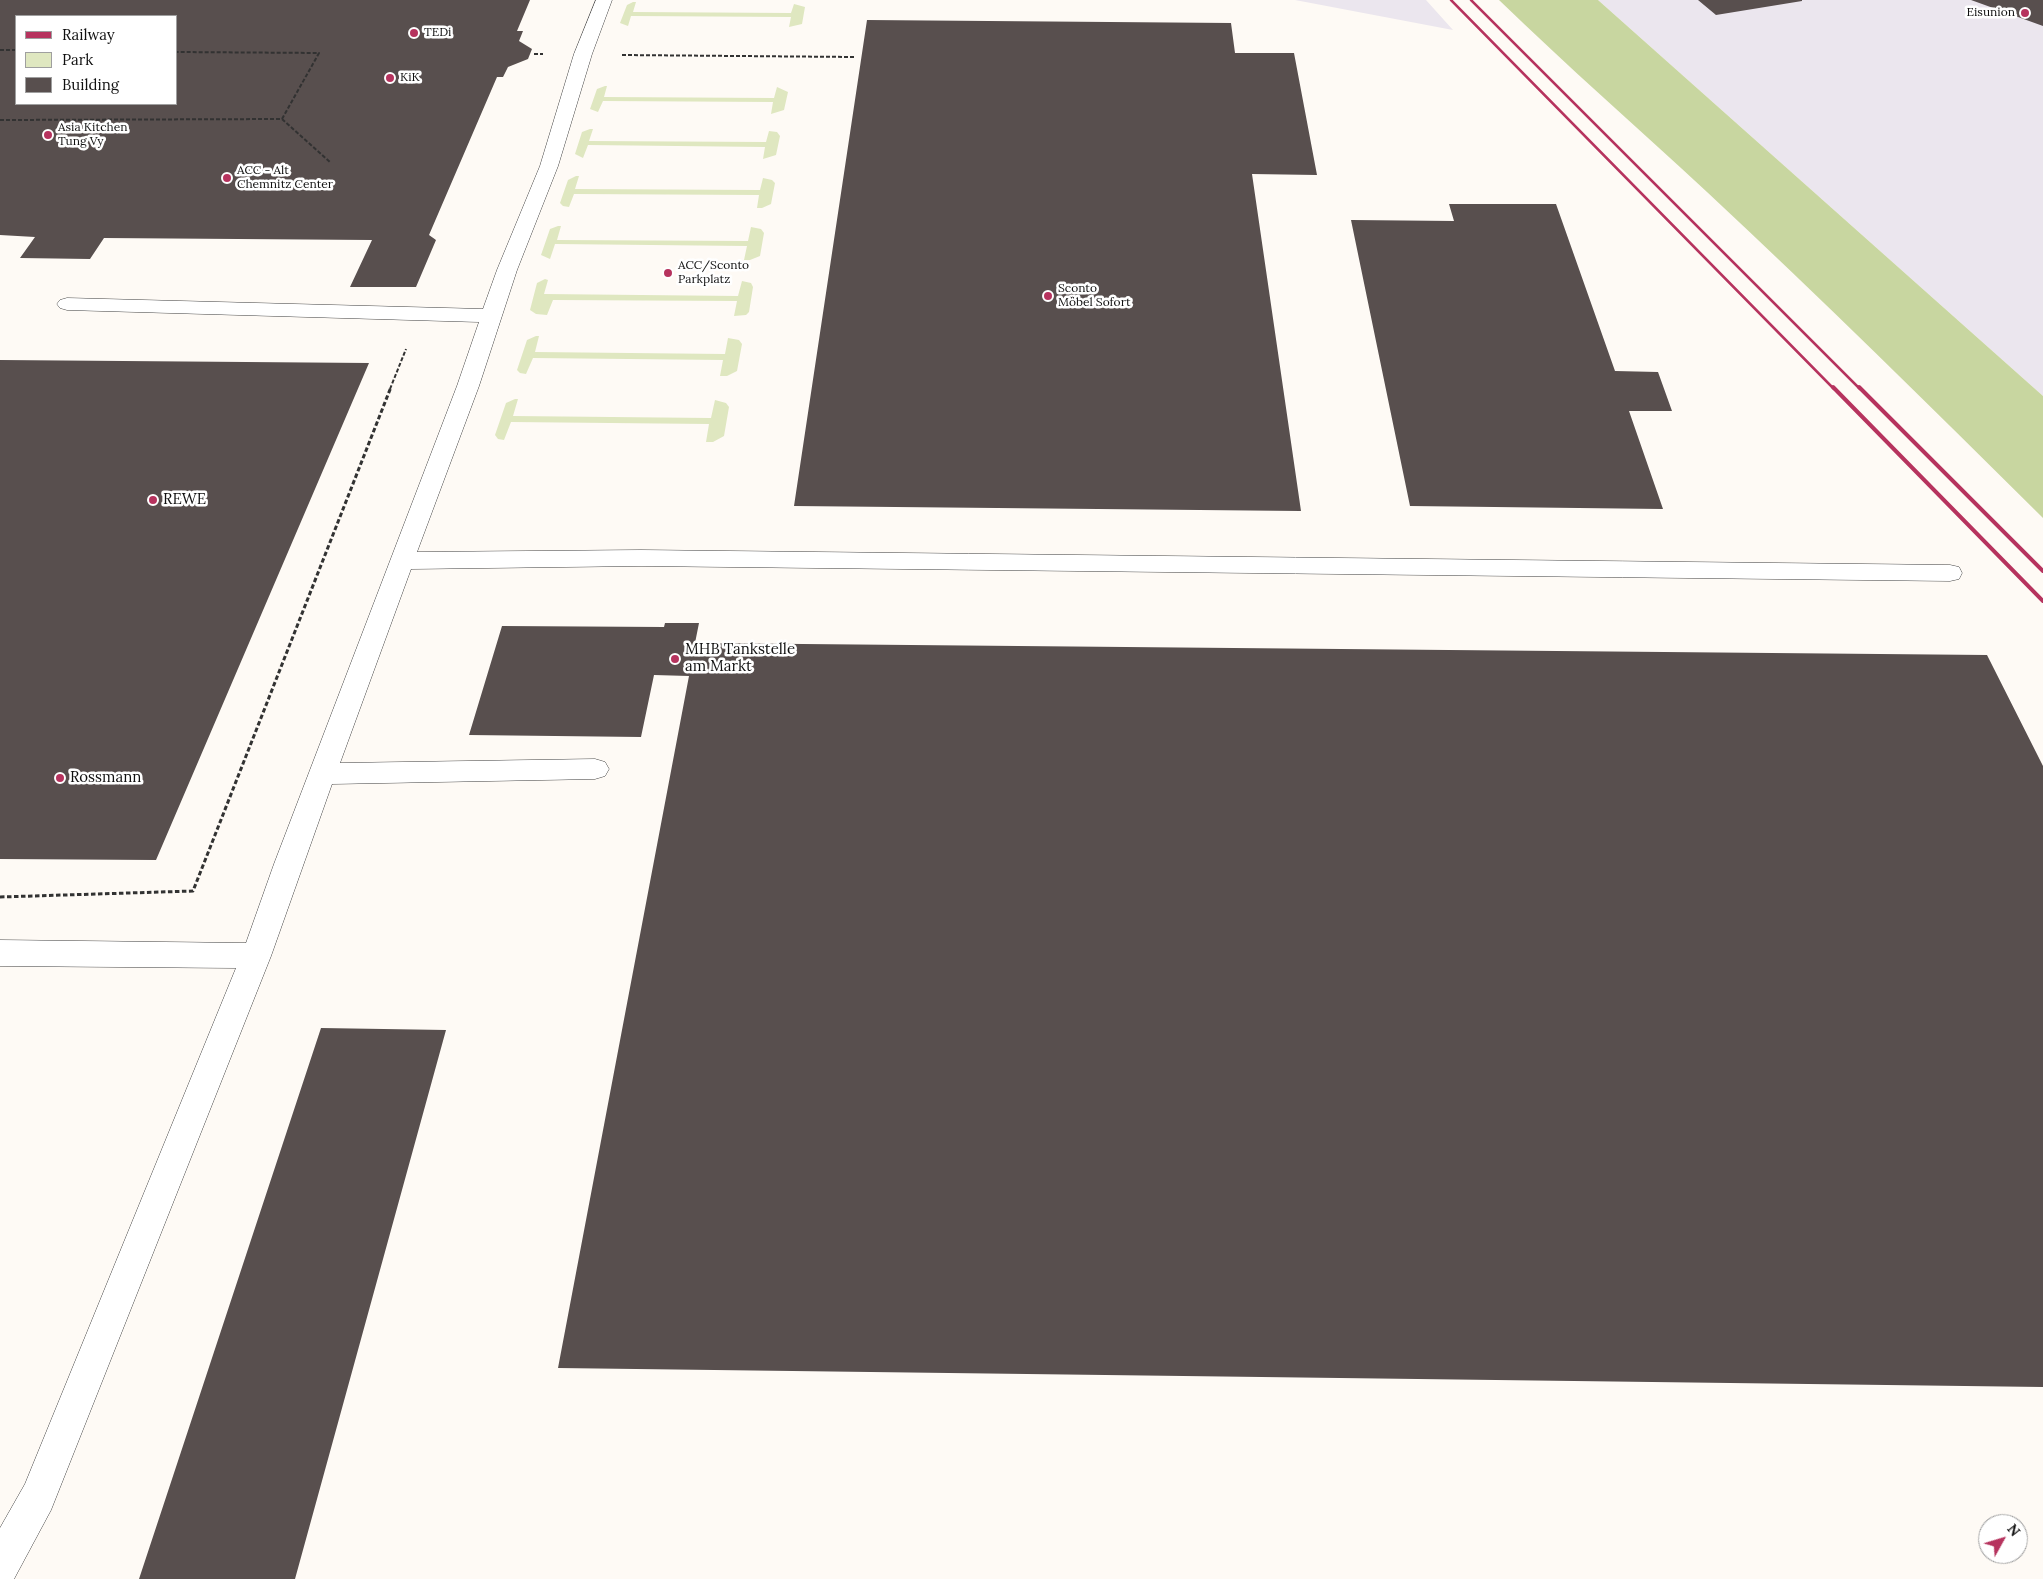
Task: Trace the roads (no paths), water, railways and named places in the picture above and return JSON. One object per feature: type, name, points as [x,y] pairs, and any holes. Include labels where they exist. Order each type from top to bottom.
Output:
[{"type":"lane","points":[[0,1566],[38,1497],[256,956],[401,560],[468,386],[491,316],[549,166],[583,54],[604,0]]},
{"type":"lane","points":[[67,304],[491,316]]},
{"type":"lane","points":[[401,560],[641,558],[1950,573]]},
{"type":"lane","points":[[322,774],[595,769]]},
{"type":"lane","points":[[0,953],[256,956]]},
{"type":"railway","points":[[1451,0],[1834,389]]},
{"type":"railway","points":[[1471,0],[1860,389]]},
{"type":"railway","points":[[1833,387],[2043,601]]},
{"type":"railway","points":[[1859,387],[2043,571]]},
{"type":"place","name":"Eisunion","points":[[2025,13]]},
{"type":"place","name":"TEDi","points":[[414,33]]},
{"type":"place","name":"KiK","points":[[390,78]]},
{"type":"place","name":"Asia Kitchen Tung Vy","points":[[48,135]]},
{"type":"place","name":"ACC - Alt Chemnitz Center","points":[[227,178]]},
{"type":"place","name":"ACC/Sconto Parkplatz","points":[[668,273]]},
{"type":"place","name":"Sconto Möbel Sofort","points":[[1048,296]]},
{"type":"place","name":"REWE","points":[[153,500]]},
{"type":"place","name":"MHB Tankstelle am Markt","points":[[675,659]]},
{"type":"place","name":"Rossmann","points":[[60,778]]}]
